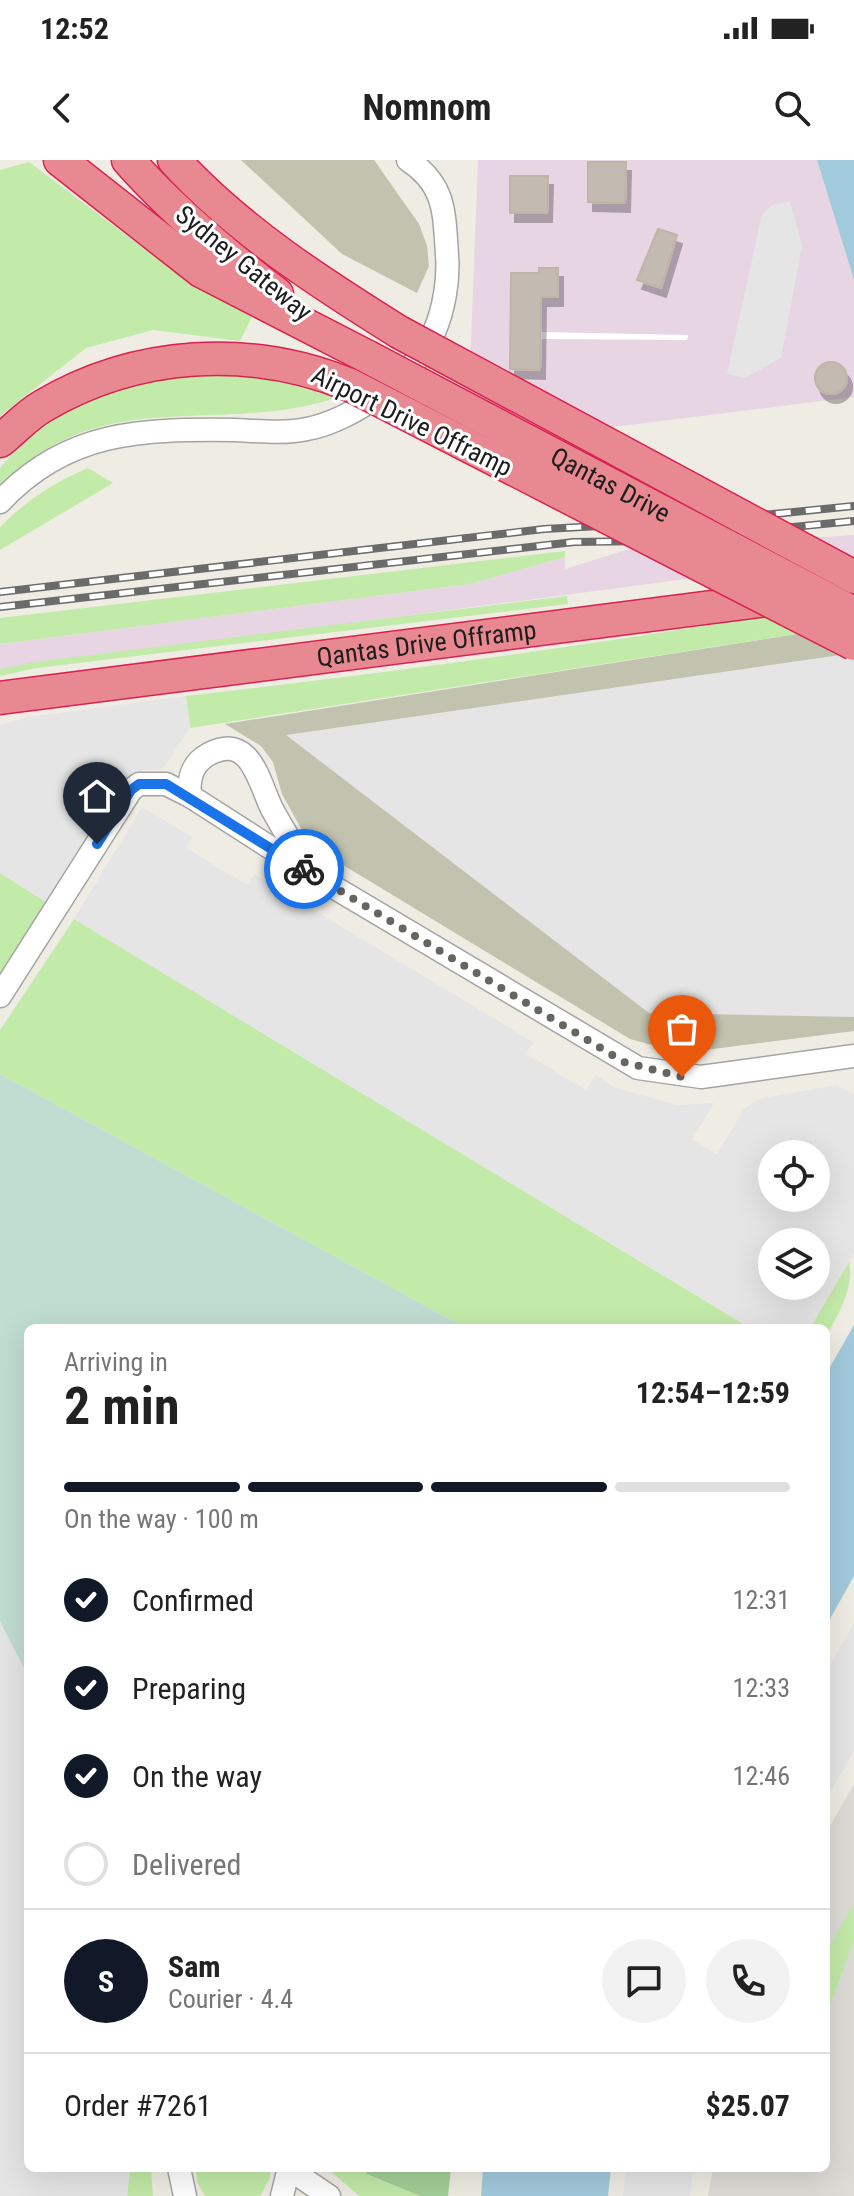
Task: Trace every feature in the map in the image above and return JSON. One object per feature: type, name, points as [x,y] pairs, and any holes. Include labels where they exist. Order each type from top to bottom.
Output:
[{"type":"highway","points":[[60,160],[201,271],[368,357]]},
{"type":"highway","name":"Sydney Gateway","points":[[128,160],[155,190],[223,253],[368,357]]},
{"type":"highway","name":"Sydney Gateway","points":[[174,160],[221,205],[302,271],[399,332]]},
{"type":"highway","points":[[201,160],[294,250],[399,332]]},
{"type":"highway","name":"Qantas Drive","points":[[399,332],[854,577]]},
{"type":"highway","name":"Qantas Drive","points":[[368,357],[854,613]]},
{"type":"highway","name":"Airport Drive Offramp","points":[[0,441],[41,407],[94,380],[154,362],[267,361],[313,370],[350,385],[854,644]]},
{"type":"highway","name":"Qantas Drive Offramp","points":[[0,698],[854,587]]},
{"type":"street","points":[[0,502],[43,464],[82,445],[121,434],[159,429],[306,430],[352,413],[384,390],[434,335],[444,297],[448,262],[442,201],[434,180],[408,160]]},
{"type":"street","points":[[190,796],[191,776],[206,756],[230,749],[247,756],[257,770],[277,818],[310,873]]},
{"type":"street","points":[[0,996],[131,790],[139,784],[166,784],[638,1068],[701,1077],[854,1056]]},
{"type":"street","points":[[282,2196],[288,2172]]},
{"type":"street","points":[[293,2172],[329,2196]]},
{"type":"shaded area","points":[[241,160],[374,160],[419,224],[427,246],[429,266],[417,293],[342,254]]},
{"type":"shaded area","points":[[478,160],[817,160],[854,280],[854,397],[467,445]]},
{"type":"shaded area","points":[[790,201],[802,245],[781,358],[745,378],[727,374],[762,214],[771,206]]},
{"type":"shaded area","points":[[854,535],[854,557],[0,669],[0,644],[470,584],[565,557],[565,569],[626,550]]},
{"type":"shaded area","points":[[854,625],[854,1031],[681,1053],[630,1039],[325,854],[303,832],[282,794],[273,762],[261,746],[225,724]]},
{"type":"shaded area","points":[[854,653],[854,1017],[649,1013],[286,735]]},
{"type":"shaded area","points":[[186,696],[190,728],[163,769],[143,770],[122,785],[46,902],[0,873],[0,725],[29,717]]},
{"type":"shaded area","points":[[142,807],[192,837],[186,848],[247,885],[254,874],[533,1042],[526,1054],[586,1090],[596,1075],[613,1087],[677,1105],[714,1103],[692,1139],[717,1154],[744,1109],[758,1099],[837,1085],[854,1095],[854,1253],[830,1294],[830,1228],[758,1228],[758,1300],[826,1300],[812,1324],[743,1324],[74,919]]},
{"type":"shaded area","points":[[0,1074],[459,1324],[24,1324],[24,1668],[0,1622]]},
{"type":"shaded area","points":[[0,1622],[24,1668],[24,2172],[130,2172],[127,2196],[0,2196]]},
{"type":"shaded area","points":[[854,1623],[854,1751],[830,1792],[830,1665]]},
{"type":"shaded area","points":[[854,1784],[854,2196],[708,2196],[712,2172],[830,2172],[830,1826]]},
{"type":"shaded area","points":[[626,2172],[693,2172],[690,2196],[623,2196]]},
{"type":"green space","points":[[29,162],[146,250],[257,307],[240,341],[153,330],[86,348],[0,416],[0,170]]},
{"type":"green space","points":[[212,372],[271,378],[336,398],[291,409],[118,423],[77,434],[38,455],[0,488],[0,468],[46,425],[70,410],[95,397],[149,380]]},
{"type":"green space","points":[[88,468],[113,483],[0,550],[0,527],[52,486]]},
{"type":"green space","points":[[565,551],[565,557],[470,584],[0,644],[0,618]]},
{"type":"green space","points":[[567,596],[568,604],[37,668],[0,676],[0,669],[35,662]]},
{"type":"green space","points":[[854,601],[854,625],[190,728],[186,696],[521,653]]},
{"type":"green space","points":[[0,873],[46,902],[0,975]]},
{"type":"green space","points":[[74,919],[743,1324],[459,1324],[0,1074],[0,1030]]},
{"type":"green space","points":[[849,1262],[847,1291],[830,1329],[830,1324],[812,1324],[827,1300],[830,1300],[830,1294]]},
{"type":"green space","points":[[854,1903],[854,1940],[830,2005],[830,1946]]},
{"type":"green space","points":[[130,2172],[151,2172],[153,2196],[127,2196]]},
{"type":"green space","points":[[196,2172],[270,2172],[260,2196],[205,2196],[197,2182]]},
{"type":"green space","points":[[332,2172],[367,2172],[367,2175],[420,2196],[359,2196]]},
{"type":"green space","points":[[451,2172],[448,2196],[420,2196],[366,2174]]},
{"type":"water","points":[[817,160],[854,160],[854,280]]},
{"type":"water","points":[[854,1325],[854,1576],[830,1619],[830,1367]]},
{"type":"water","points":[[483,2172],[611,2172],[608,2196],[481,2196]]},
{"type":"pier","points":[[540,332],[688,335],[687,340],[540,339]]},
{"type":"building","points":[[588,162],[626,162],[625,203],[588,202]]},
{"type":"building","points":[[510,176],[548,176],[547,213],[510,213]]},
{"type":"building","points":[[658,229],[677,235],[661,288],[637,280]]},
{"type":"building","points":[[539,268],[558,268],[558,297],[541,297],[540,370],[510,369],[511,273],[539,273]]},
{"type":"building","points":[[831,362],[842,367],[847,378],[842,389],[831,394],[820,389],[815,378],[820,367]]},
{"type":"railway","points":[[0,592],[544,529],[713,520],[854,506]]},
{"type":"railway","points":[[0,607],[574,542],[648,541],[854,521]]},
{"type":"way so far","points":[[304,869],[624,1062],[652,1072],[682,1077]]},
{"type":"route","points":[[97,844],[131,790],[139,784],[166,784],[304,869]]}]
